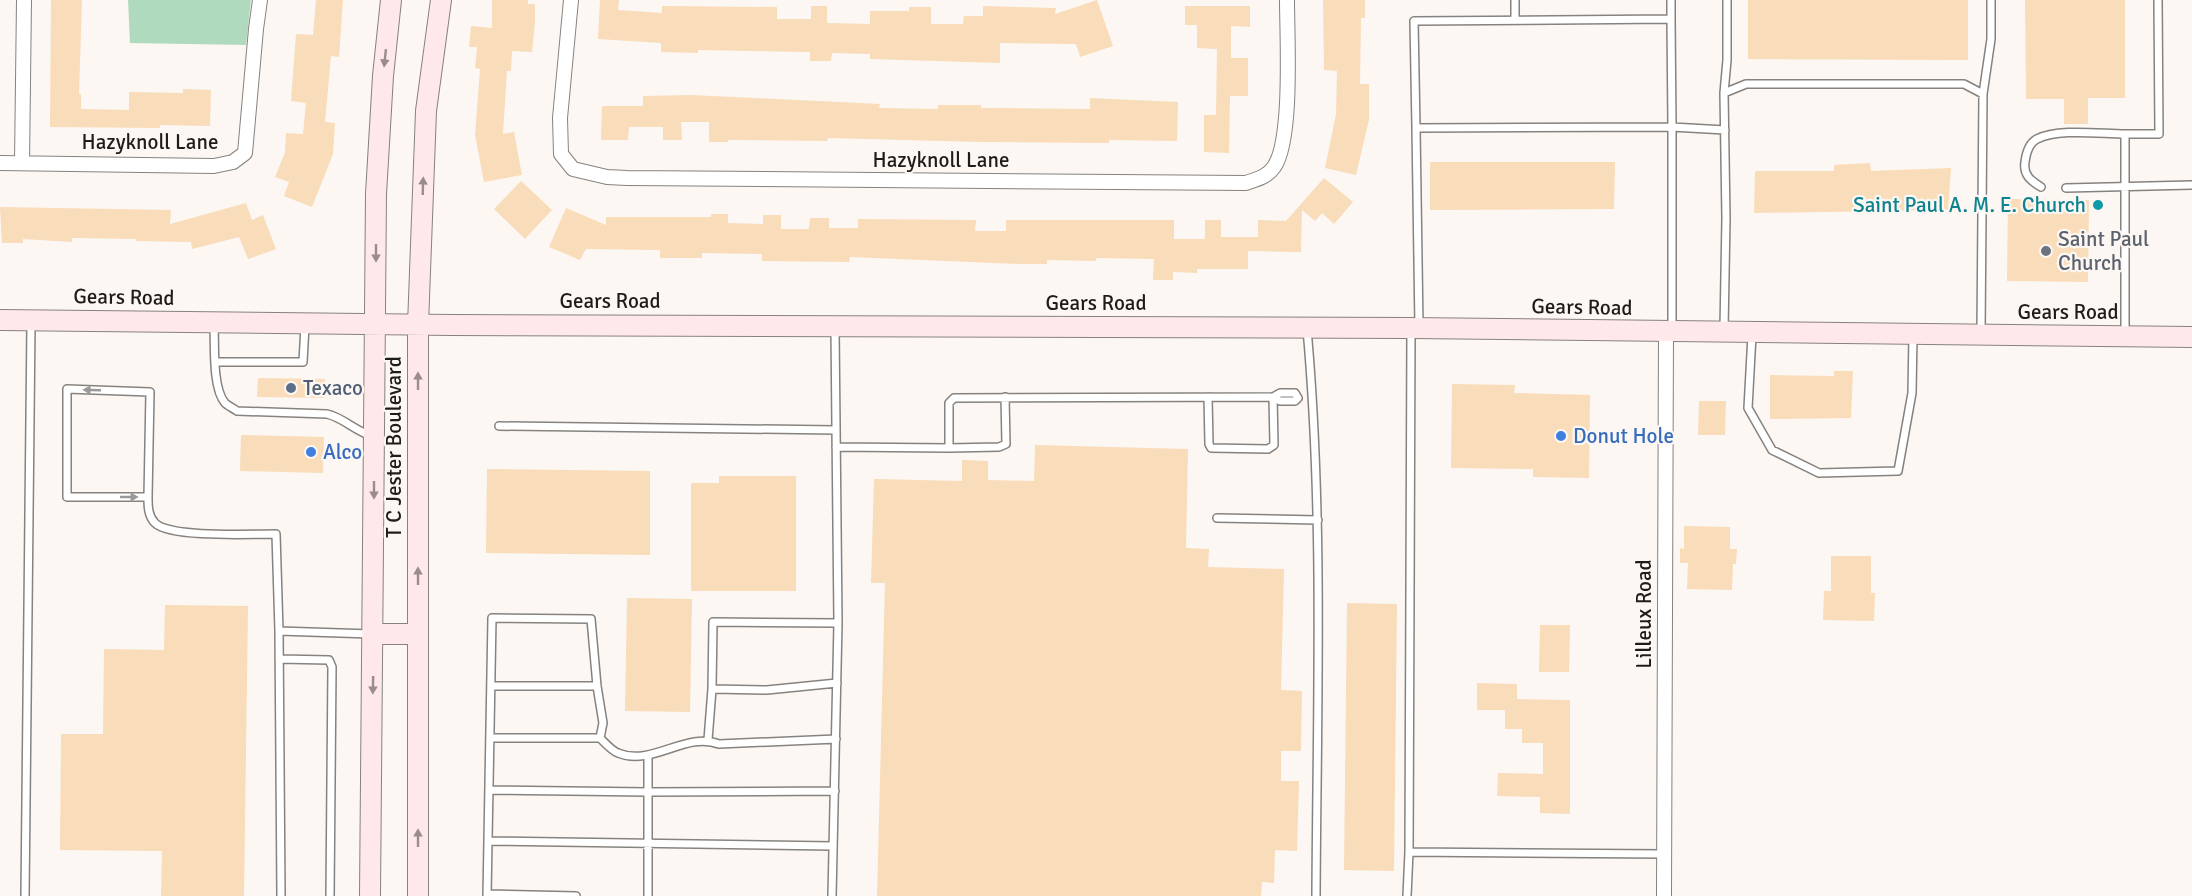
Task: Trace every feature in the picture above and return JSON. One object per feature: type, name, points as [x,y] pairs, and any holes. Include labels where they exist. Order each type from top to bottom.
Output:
[{"type":"main road","name":"T C Jester Boulevard","points":[[370,896],[376,194],[383,76],[391,0]]},
{"type":"main road","name":"T C Jester Boulevard","points":[[417,896],[418,325],[426,111],[441,0]]},
{"type":"main road","name":"Gears Road","points":[[0,320],[418,325],[1415,329],[2192,337]]},
{"type":"main road","points":[[374,634],[418,634]]},
{"type":"street","points":[[22,163],[24,0]]},
{"type":"street","name":"Hazyknoll Lane","points":[[0,163],[214,166],[233,162],[245,153],[260,0]]},
{"type":"street","name":"Hazyknoll Lane","points":[[571,0],[560,118],[561,154],[573,170],[607,177],[1246,183],[1266,176],[1275,165],[1282,145],[1286,116],[1287,0]]},
{"type":"street","name":"Lilleux Road","points":[[1664,896],[1669,332]]},
{"type":"lane","points":[[1515,0],[1515,20]]},
{"type":"lane","points":[[1669,332],[1671,0]]},
{"type":"lane","points":[[1724,332],[1726,219],[1724,93],[1727,60],[1727,0]]},
{"type":"lane","points":[[1981,336],[1983,94],[1991,39],[1991,0]]},
{"type":"lane","points":[[2041,187],[2029,180],[2024,167],[2026,152],[2036,140],[2055,134],[2158,134],[2158,0]]},
{"type":"lane","points":[[1407,896],[1415,329],[1414,21],[1671,19]]},
{"type":"lane","points":[[1724,93],[1746,84],[1964,84],[1983,94]]},
{"type":"lane","points":[[1416,128],[1725,130]]},
{"type":"lane","points":[[2125,134],[2125,337]]},
{"type":"lane","points":[[2066,188],[2192,185]]},
{"type":"lane","points":[[25,896],[32,320]]},
{"type":"lane","points":[[214,322],[217,378],[221,396],[226,404],[237,411],[338,416],[359,433],[375,437]]},
{"type":"lane","points":[[216,362],[303,362],[305,323]]},
{"type":"lane","points":[[832,896],[838,623],[835,326]]},
{"type":"lane","points":[[1307,329],[1314,398],[1318,520],[1316,896]]},
{"type":"lane","points":[[1752,332],[1748,408],[1772,450],[1819,473],[1899,471],[1912,393],[1913,335]]},
{"type":"lane","points":[[148,497],[67,497],[67,389],[150,392],[148,497],[147,509],[155,524],[173,532],[276,534],[279,631],[280,896]]},
{"type":"lane","points":[[836,447],[999,447],[1006,444],[1005,397]]},
{"type":"lane","points":[[1208,397],[1211,448],[1268,449],[1274,445],[1273,397]]},
{"type":"lane","points":[[949,448],[949,403],[954,398],[1273,397],[1280,401],[1295,401],[1298,398],[1314,398]]},
{"type":"lane","points":[[499,426],[836,430]]},
{"type":"lane","points":[[1217,518],[1318,520]]},
{"type":"lane","points":[[576,896],[487,895],[492,618],[591,619],[603,723],[600,738]]},
{"type":"lane","points":[[708,740],[712,689],[713,622],[838,623]]},
{"type":"lane","points":[[279,631],[374,634]]},
{"type":"lane","points":[[279,659],[329,660],[332,667],[330,896]]},
{"type":"lane","points":[[712,689],[767,690],[837,683]]},
{"type":"lane","points":[[491,686],[597,686]]},
{"type":"lane","points":[[490,738],[600,738],[617,753],[648,757],[656,751],[708,740],[719,744],[836,740]]},
{"type":"lane","points":[[648,757],[648,896]]},
{"type":"lane","points":[[489,790],[835,792]]},
{"type":"lane","points":[[488,841],[833,846]]},
{"type":"lane","points":[[1409,852],[1664,854]]},
{"type":"green space","points":[[128,0],[251,0],[246,45],[130,43]]},
{"type":"building","points":[[51,0],[82,0],[79,94],[81,94],[81,109],[129,110],[129,92],[183,93],[183,89],[211,90],[210,126],[50,127]]},
{"type":"building","points":[[316,0],[343,0],[339,57],[331,56],[325,122],[335,123],[333,154],[312,207],[284,196],[289,182],[275,177],[285,152],[286,133],[303,134],[306,103],[291,101],[296,34],[313,35]]},
{"type":"building","points":[[492,0],[528,0],[528,4],[535,4],[535,22],[532,52],[512,51],[511,71],[507,71],[503,134],[514,132],[522,175],[484,182],[475,135],[480,69],[475,68],[477,47],[469,47],[471,26],[492,28]]},
{"type":"building","points":[[600,0],[619,0],[618,10],[662,13],[662,6],[777,7],[777,19],[811,19],[811,6],[827,6],[827,23],[870,24],[870,11],[909,11],[909,7],[931,7],[931,24],[963,24],[964,16],[983,16],[983,6],[1056,8],[1055,14],[1097,0],[1113,46],[1080,57],[1076,44],[1000,43],[1000,63],[870,59],[870,54],[832,53],[831,61],[810,61],[810,52],[698,50],[698,53],[661,52],[661,43],[598,39]]},
{"type":"building","points":[[1323,0],[1365,0],[1365,18],[1361,18],[1360,84],[1369,84],[1369,120],[1356,175],[1325,168],[1336,114],[1337,71],[1324,70]]},
{"type":"building","points":[[1748,0],[1968,0],[1968,60],[1748,59]]},
{"type":"building","points":[[2025,0],[2125,0],[2125,98],[2088,98],[2088,124],[2064,124],[2064,99],[2026,99]]},
{"type":"building","points":[[1185,6],[1250,6],[1250,27],[1231,26],[1231,58],[1248,58],[1248,96],[1230,96],[1229,153],[1204,152],[1204,115],[1216,115],[1217,49],[1197,48],[1197,25],[1185,25]]},
{"type":"building","points":[[692,95],[880,104],[879,108],[938,109],[938,105],[981,105],[981,108],[1090,109],[1090,98],[1178,102],[1177,141],[981,142],[828,138],[827,141],[728,140],[728,142],[709,142],[709,122],[681,122],[682,140],[663,140],[663,127],[629,127],[628,140],[601,140],[602,106],[643,106],[643,96]]},
{"type":"building","points":[[1430,162],[1615,162],[1614,209],[1430,210]]},
{"type":"building","points":[[1870,163],[1871,171],[1951,168],[1948,210],[1754,213],[1755,171],[1834,171],[1834,165]]},
{"type":"building","points":[[1324,178],[1353,202],[1334,224],[1322,213],[1315,221],[1302,210],[1301,252],[1248,251],[1248,269],[1197,269],[1197,273],[1173,272],[1173,280],[1153,280],[1154,259],[1047,260],[1047,264],[850,257],[849,262],[762,261],[762,254],[702,253],[702,258],[660,258],[660,250],[586,249],[580,260],[549,247],[566,208],[606,225],[606,217],[711,217],[711,214],[728,214],[728,223],[763,224],[763,215],[781,215],[781,229],[809,229],[810,218],[829,218],[829,228],[858,228],[858,219],[976,220],[975,231],[1006,231],[1006,220],[1174,220],[1174,239],[1205,239],[1205,220],[1221,220],[1221,237],[1258,237],[1258,220],[1286,221]]},
{"type":"building","points":[[521,181],[552,210],[525,239],[494,209]]},
{"type":"building","points":[[2008,199],[2089,200],[2088,282],[2007,281]]},
{"type":"building","points":[[246,203],[252,220],[263,215],[276,249],[248,259],[239,237],[192,249],[191,242],[136,241],[136,239],[72,238],[72,242],[23,239],[23,243],[2,243],[0,207],[171,210],[170,224]]},
{"type":"building","points":[[1834,371],[1853,371],[1851,418],[1770,419],[1770,375],[1834,376]]},
{"type":"building","name":"Texaco","points":[[258,378],[325,379],[324,398],[257,397]]},
{"type":"building","points":[[1452,384],[1515,385],[1514,393],[1590,395],[1589,478],[1533,477],[1533,469],[1451,468]]},
{"type":"building","points":[[1699,401],[1726,401],[1725,435],[1698,435]]},
{"type":"building","points":[[241,435],[324,437],[323,473],[240,471]]},
{"type":"building","points":[[1035,445],[1188,449],[1186,548],[1209,549],[1208,567],[1284,569],[1281,690],[1302,691],[1301,751],[1281,751],[1281,781],[1299,781],[1297,851],[1275,850],[1274,883],[1262,882],[1261,896],[877,896],[885,583],[871,583],[874,479],[962,481],[962,460],[988,461],[988,480],[1034,481]]},
{"type":"building","points":[[487,469],[650,471],[650,555],[486,553]]},
{"type":"building","points":[[719,476],[796,476],[796,591],[691,591],[691,483],[719,483]]},
{"type":"building","points":[[1684,526],[1730,527],[1730,549],[1737,549],[1736,564],[1733,564],[1732,590],[1687,589],[1688,563],[1680,563],[1680,548],[1684,549]]},
{"type":"building","points":[[1831,556],[1871,556],[1871,593],[1875,593],[1874,621],[1823,620],[1824,591],[1831,591]]},
{"type":"building","points":[[627,598],[692,599],[690,712],[625,711]]},
{"type":"building","points":[[1347,603],[1397,604],[1394,871],[1344,870]]},
{"type":"building","points":[[165,605],[248,606],[244,896],[161,896],[162,851],[60,850],[61,734],[103,734],[104,649],[164,650]]},
{"type":"building","points":[[1540,625],[1570,625],[1569,672],[1539,672]]},
{"type":"building","points":[[1477,683],[1517,684],[1517,699],[1570,700],[1570,814],[1540,813],[1540,797],[1497,796],[1498,773],[1543,774],[1543,743],[1522,743],[1522,729],[1505,729],[1505,710],[1477,710]]},
{"type":"place","name":"Saint Paul A. M. E. Church","points":[[2098,205]]},
{"type":"place","name":"Saint Paul Church","points":[[2046,251]]},
{"type":"place","name":"Texaco","points":[[291,388]]},
{"type":"place","name":"Donut Hole","points":[[1561,436]]},
{"type":"place","name":"Alco","points":[[311,452]]}]
